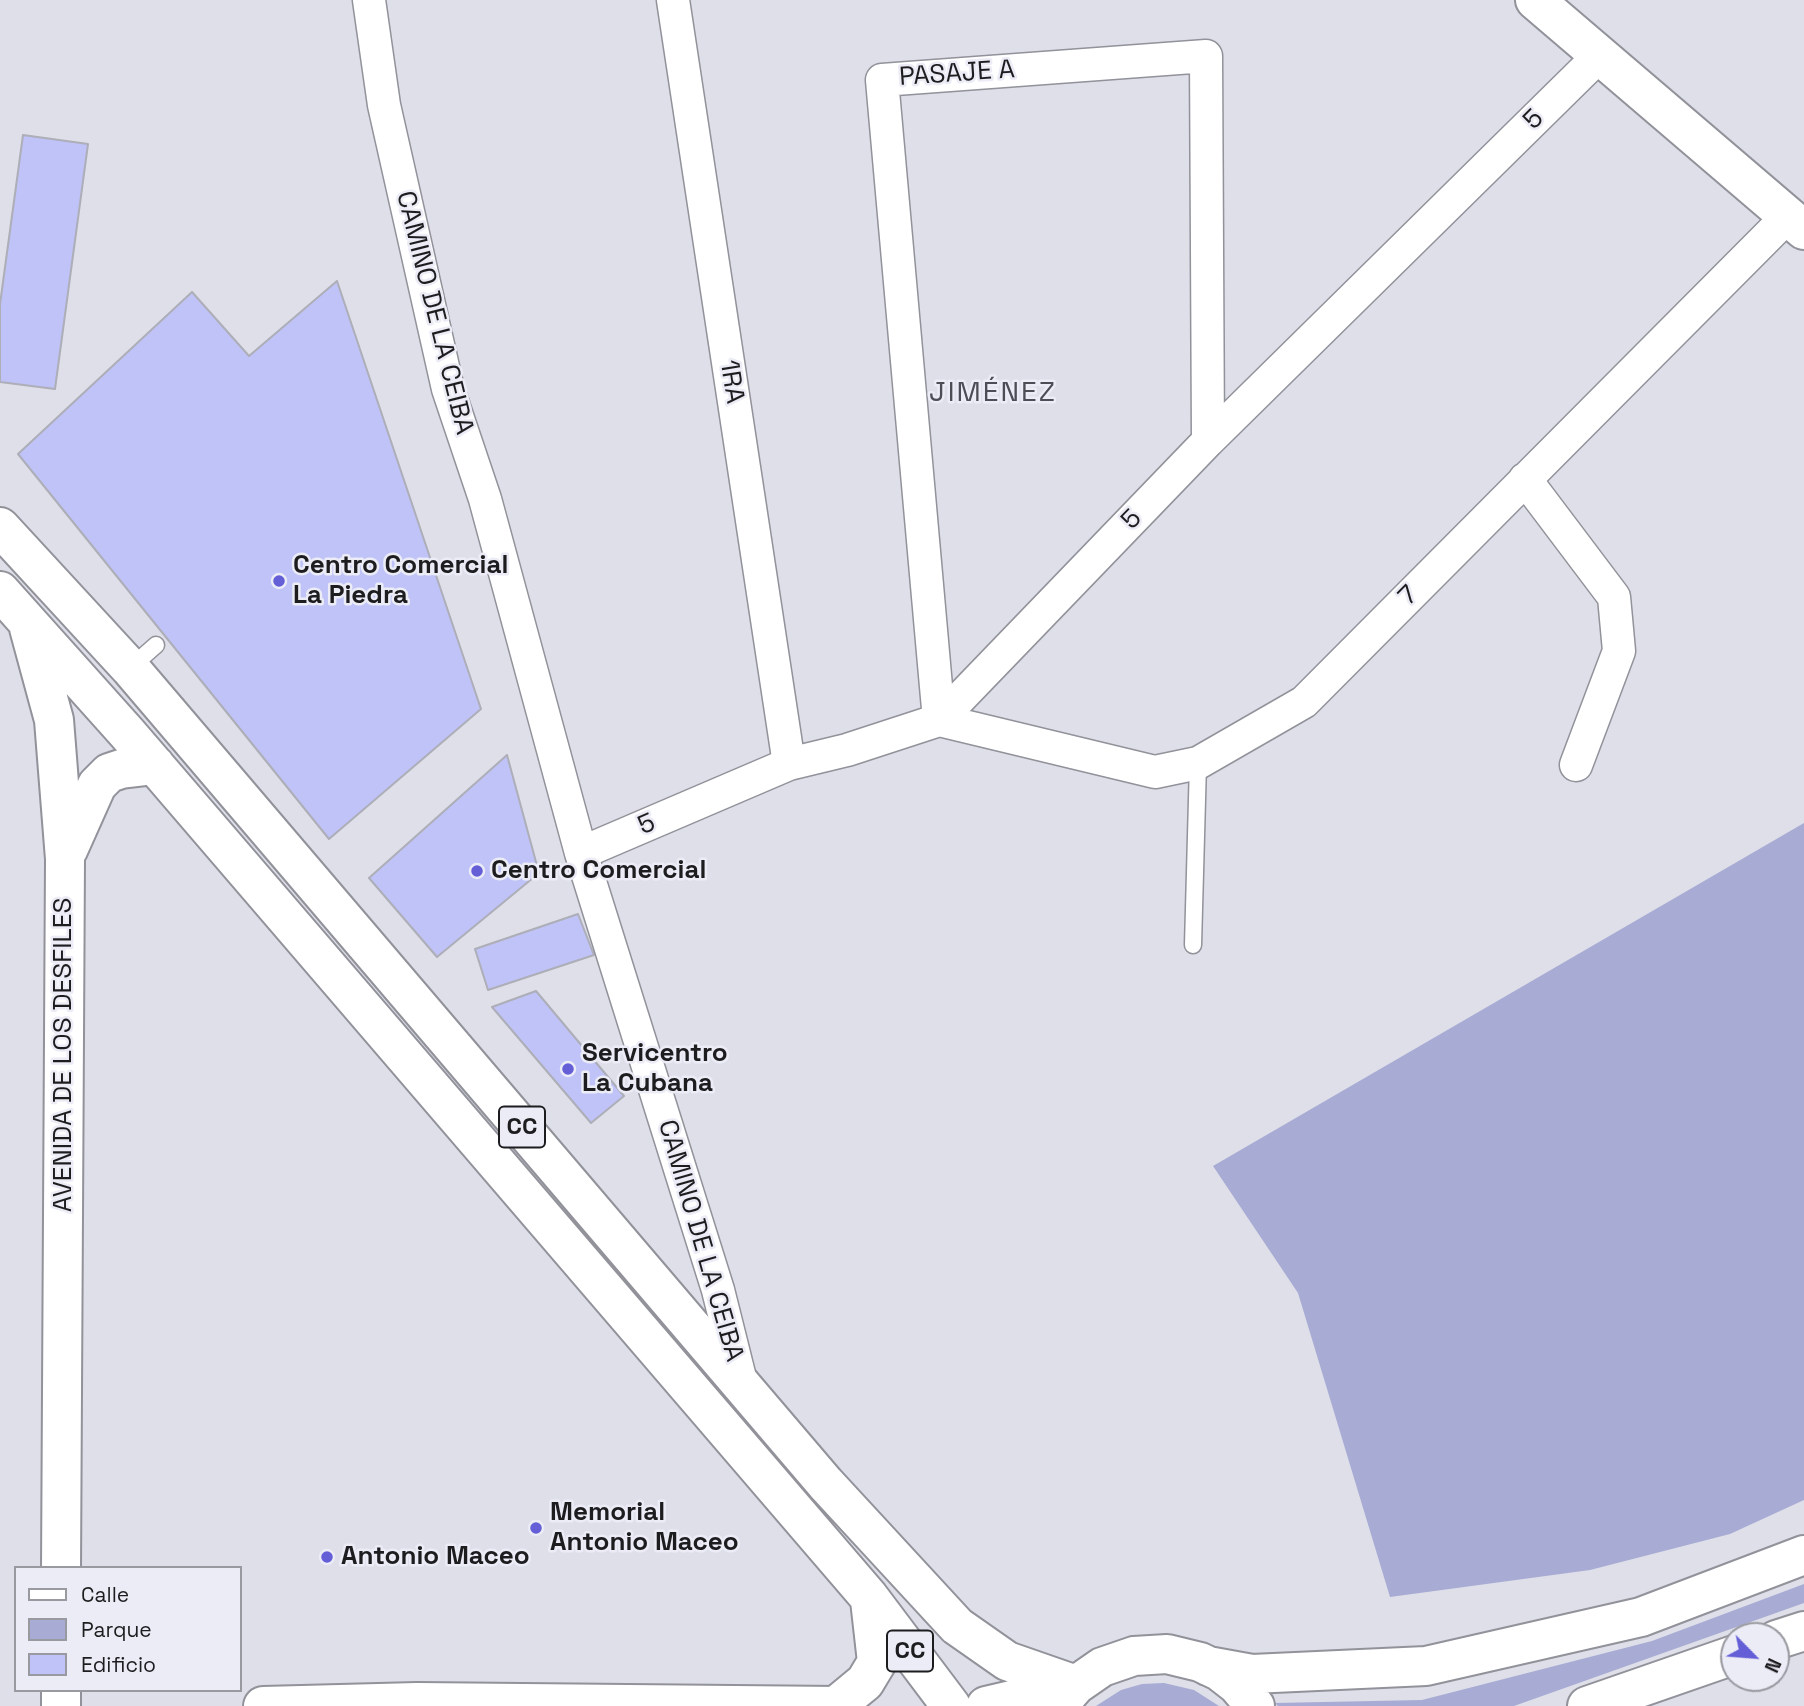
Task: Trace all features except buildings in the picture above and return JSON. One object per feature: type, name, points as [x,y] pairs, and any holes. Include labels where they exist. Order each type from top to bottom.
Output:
[{"type":"main road","points":[[1535,0],[1796,223]]},
{"type":"main road","name":"CC","points":[[0,527],[143,656],[743,1388],[825,1483],[957,1626],[1007,1661],[1067,1695]]},
{"type":"main road","name":"AVENIDA DE LOS DESFILES","points":[[0,551],[27,620],[54,720],[65,859],[61,1566]]},
{"type":"main road","name":"CC","points":[[0,591],[155,765],[869,1597],[951,1706]]},
{"type":"main road","points":[[65,859],[97,785],[109,773],[155,765]]},
{"type":"main road","points":[[986,1706],[1067,1695],[1102,1667],[1134,1656],[1167,1654],[1252,1674],[1426,1666],[1641,1617],[1804,1555]]},
{"type":"main road","points":[[263,1706],[417,1702],[838,1706],[865,1682],[877,1661],[876,1636],[869,1597]]},
{"type":"main road","points":[[1587,1706],[1720,1660]]},
{"type":"main road","points":[[1208,1665],[1229,1678],[1255,1706]]},
{"type":"street","name":"CAMINO DE LA CEIBA","points":[[369,0],[383,105],[448,390],[485,499],[581,853],[718,1290],[743,1388]]},
{"type":"street","name":"1RA","points":[[673,0],[789,764]]},
{"type":"street","name":"5","points":[[581,853],[789,764],[847,750],[939,720],[1208,441],[1600,55]]},
{"type":"street","name":"PASAJE A","points":[[939,720],[882,80],[1206,57],[1208,441]]},
{"type":"street","name":"7","points":[[939,720],[1155,772],[1198,763],[1304,702],[1525,480],[1796,223]]},
{"type":"street","points":[[1525,480],[1614,597],[1619,651],[1576,765]]},
{"type":"lane","points":[[1193,946],[1198,763]]},
{"type":"green space","points":[[1804,823],[1804,1500],[1730,1534],[1590,1570],[1390,1597],[1298,1293],[1213,1166]]},
{"type":"green space","points":[[1804,1584],[1804,1603],[1751,1622],[1720,1622],[1720,1633],[1514,1706],[1278,1706],[1275,1703],[1422,1700],[1652,1641]]},
{"type":"green space","points":[[1164,1683],[1194,1690],[1219,1706],[1096,1706],[1121,1690],[1142,1684]]},
{"type":"place","name":"Centro Comercial La Piedra","points":[[279,581]]},
{"type":"place","name":"Centro Comercial","points":[[477,871]]},
{"type":"place","name":"Servicentro La Cubana","points":[[568,1069]]},
{"type":"place","name":"Memorial Antonio Maceo","points":[[536,1528]]},
{"type":"place","name":"Antonio Maceo","points":[[327,1557]]},
{"type":"district","name":"JIMÉNEZ","points":[[993,393]]}]
